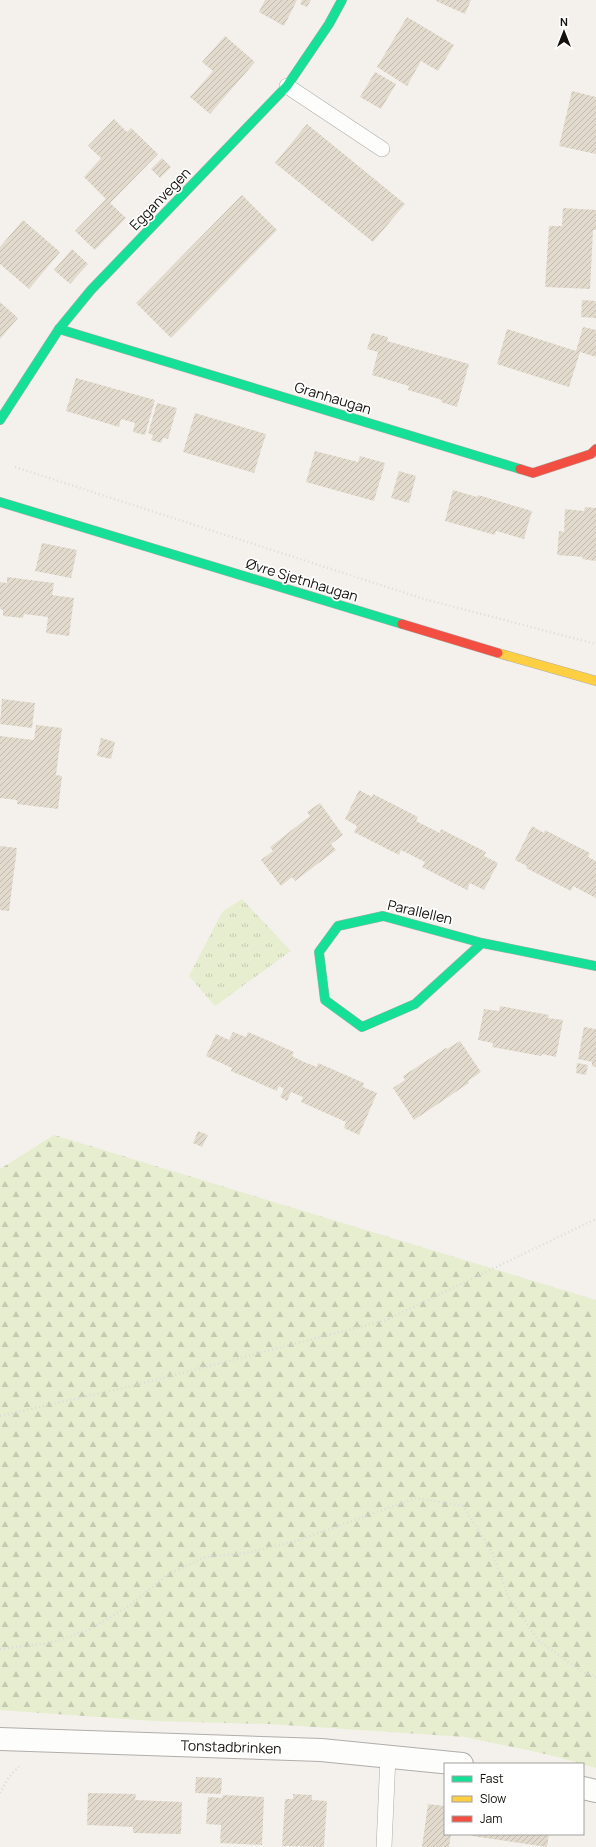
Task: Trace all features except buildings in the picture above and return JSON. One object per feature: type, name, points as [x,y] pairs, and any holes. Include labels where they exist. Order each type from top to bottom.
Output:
[{"type":"street","name":"Egganvegen","points":[[0,420],[59,329],[91,290],[287,86],[329,24],[342,0]]},
{"type":"street","name":"Granhaugan","points":[[59,329],[533,473],[591,454],[596,449]]},
{"type":"street","name":"Øvre Sjetnhaugan","points":[[0,502],[410,627],[596,681]]},
{"type":"street","name":"Parallellen","points":[[482,942],[415,1004],[362,1027],[325,1000],[319,952],[338,926],[383,916],[482,942],[596,966]]},
{"type":"street","name":"Tonstadbrinken","points":[[0,1739],[321,1750],[453,1763]]},
{"type":"street","points":[[584,1788],[596,1791]]},
{"type":"lane","points":[[287,86],[382,149]]},
{"type":"lane","points":[[384,1847],[388,1756]]},
{"type":"path","points":[[15,467],[424,599],[596,644]]},
{"type":"path","points":[[0,1416],[136,1385],[386,1320],[596,1219]]},
{"type":"path","points":[[0,1649],[50,1643],[89,1630],[130,1605],[167,1575],[205,1557],[246,1553],[296,1541],[416,1498],[463,1506],[493,1554],[508,1596],[538,1640],[581,1671],[596,1677]]},
{"type":"path","points":[[0,1793],[9,1776],[26,1761]]},
{"type":"green space","points":[[242,899],[291,951],[215,1006],[189,976],[222,912]]},
{"type":"green space","points":[[54,1135],[596,1300],[596,1768],[584,1765],[584,1763],[578,1763],[550,1755],[465,1737],[269,1724],[153,1721],[0,1710],[0,1169]]},
{"type":"traffic: fast","points":[[0,420],[59,329],[91,290],[287,86],[329,24],[342,0]]},
{"type":"traffic: fast","points":[[59,329],[520,469]]},
{"type":"traffic: fast","points":[[0,502],[402,624]]},
{"type":"traffic: fast","points":[[482,943],[415,1004],[362,1027],[325,1000],[319,952],[338,926],[383,916],[482,943],[596,966]]},
{"type":"traffic: slow","points":[[498,653],[596,681]]},
{"type":"traffic: jam","points":[[520,469],[533,473],[591,454],[596,449]]},
{"type":"traffic: jam","points":[[402,624],[498,653]]}]
